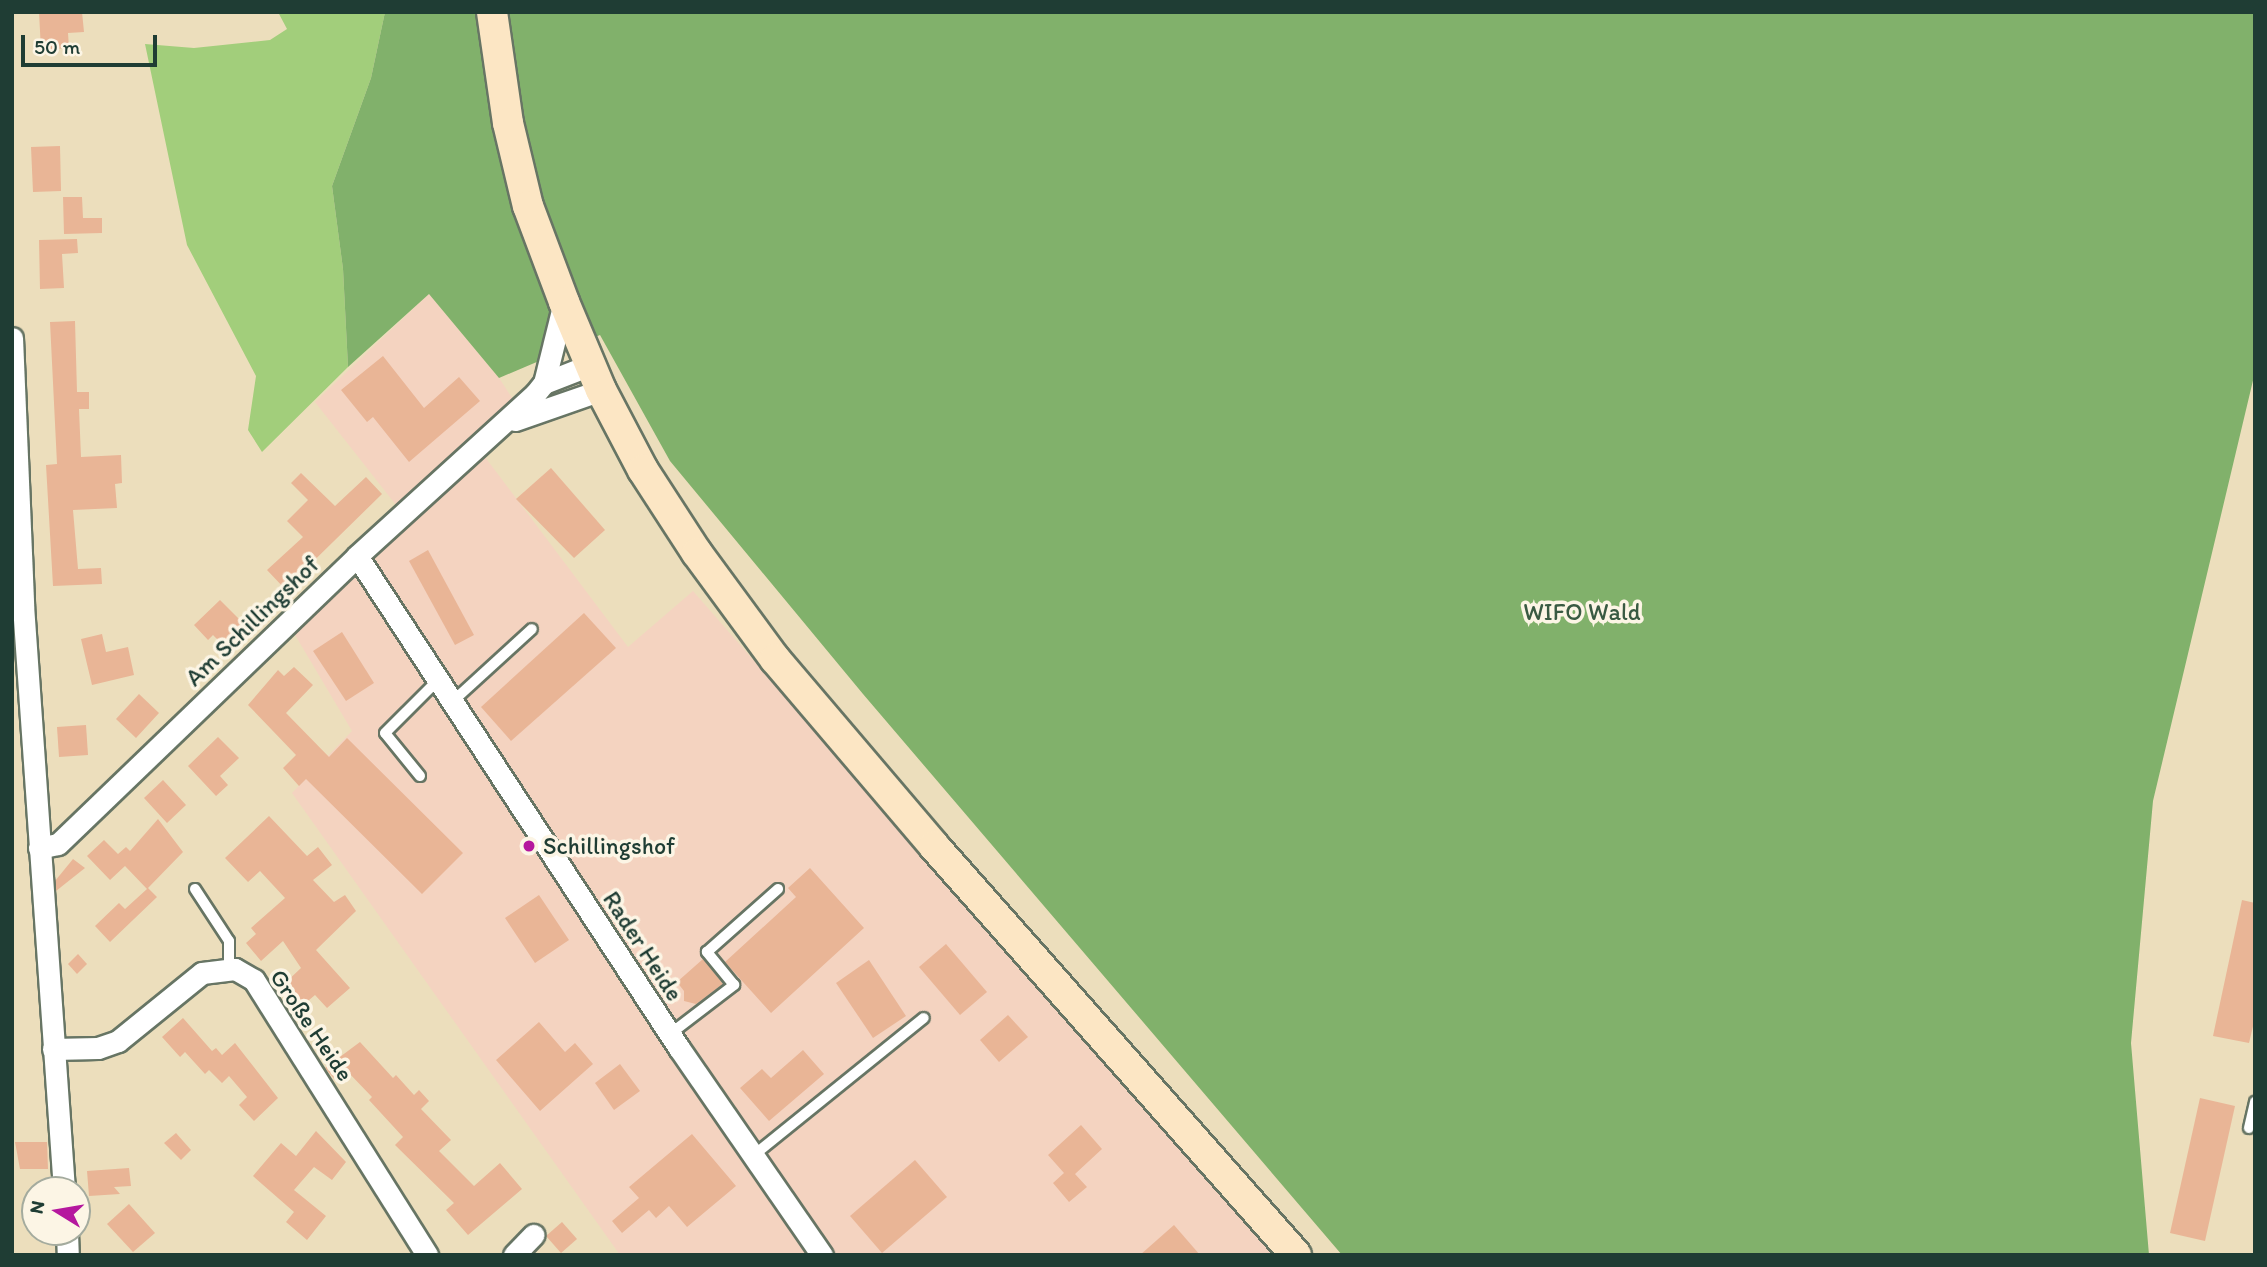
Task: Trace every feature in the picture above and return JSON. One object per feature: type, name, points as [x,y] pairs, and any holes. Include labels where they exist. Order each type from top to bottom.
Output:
[{"type":"main road","points":[[492,12],[508,122],[522,182],[564,302],[595,377],[643,470],[697,553],[775,659],[934,846],[1296,1255]]},
{"type":"street","points":[[544,383],[564,302]]},
{"type":"street","points":[[12,338],[18,605],[63,1176]]},
{"type":"street","name":"Am Schillingshof","points":[[39,848],[58,844],[357,556],[544,383],[595,377]]},
{"type":"street","name":"Am Schillingshof","points":[[500,426],[595,377]]},
{"type":"street","name":"Rader Heide","points":[[357,556],[670,1034],[822,1255]]},
{"type":"street","name":"Große Heide","points":[[53,1049],[98,1048],[118,1041],[193,979],[229,970],[254,979],[427,1255]]},
{"type":"street","points":[[514,1255],[533,1235]]},
{"type":"lane","points":[[452,702],[532,629]]},
{"type":"lane","points":[[420,776],[385,733],[438,680]]},
{"type":"lane","points":[[670,1034],[734,985],[707,952],[778,888]]},
{"type":"lane","points":[[195,889],[229,941],[229,970]]},
{"type":"lane","points":[[754,1155],[924,1018]]},
{"type":"lane","points":[[2249,1128],[2255,1102]]},
{"type":"shaded area","points":[[429,294],[499,378],[528,422],[505,430],[482,453],[628,647],[693,591],[1273,1255],[620,1255],[292,793],[352,731],[285,618],[400,510],[315,402]]},
{"type":"green space","points":[[278,12],[385,12],[371,78],[332,186],[343,269],[348,367],[262,452],[248,430],[256,376],[187,245],[145,44],[194,48],[270,40],[287,29]]},
{"type":"green space","name":"WIFO Wald","points":[[385,12],[2255,12],[2255,372],[2153,801],[2131,1043],[2149,1255],[1342,1255],[863,694],[670,461],[600,335],[499,378],[429,294],[348,367],[343,269],[332,186],[371,78]]},
{"type":"building","points":[[39,12],[82,12],[84,32],[68,33],[69,48],[41,50]]},
{"type":"building","points":[[60,146],[61,191],[33,192],[31,147]]},
{"type":"building","points":[[63,197],[82,197],[83,218],[102,218],[102,233],[64,234]]},
{"type":"building","points":[[77,239],[78,253],[62,254],[64,288],[40,289],[39,240]]},
{"type":"building","points":[[75,321],[77,392],[89,392],[89,409],[79,409],[81,457],[121,455],[122,483],[115,484],[117,508],[73,510],[78,569],[101,568],[102,584],[53,586],[46,465],[57,464],[50,322]]},
{"type":"building","points":[[383,356],[424,408],[459,377],[480,401],[409,462],[373,417],[367,422],[341,390]]},
{"type":"building","points":[[551,468],[605,530],[574,558],[516,499]]},
{"type":"building","points":[[301,473],[335,506],[366,477],[382,494],[285,589],[267,570],[303,537],[287,521],[308,500],[291,483]]},
{"type":"building","points":[[428,550],[474,635],[455,645],[409,561]]},
{"type":"building","points":[[220,600],[249,629],[228,650],[213,635],[208,640],[194,625]]},
{"type":"building","points":[[584,613],[616,648],[511,741],[481,707]]},
{"type":"building","points":[[342,632],[374,683],[346,701],[313,651]]},
{"type":"building","points":[[102,634],[106,652],[128,647],[134,675],[92,685],[81,639]]},
{"type":"building","points":[[294,667],[313,685],[286,713],[329,757],[347,738],[463,853],[422,894],[306,779],[299,786],[283,768],[296,755],[248,705],[278,670],[284,676]]},
{"type":"building","points":[[139,694],[159,713],[136,738],[116,719]]},
{"type":"building","points":[[86,725],[88,755],[59,757],[57,727]]},
{"type":"building","points":[[218,737],[239,758],[220,776],[228,785],[216,796],[188,766]]},
{"type":"building","points":[[163,780],[186,805],[167,823],[144,798]]},
{"type":"building","points":[[269,816],[307,856],[318,847],[332,865],[313,880],[334,902],[345,895],[356,911],[316,950],[350,988],[327,1008],[315,995],[302,1006],[283,985],[301,968],[283,941],[261,961],[246,943],[256,934],[251,928],[285,898],[260,871],[248,882],[225,858]]},
{"type":"building","points":[[158,819],[183,852],[148,888],[157,897],[110,942],[95,926],[119,903],[125,909],[147,889],[125,866],[110,880],[87,856],[104,840],[118,854],[126,847],[130,851]]},
{"type":"building","points":[[73,859],[85,868],[56,891],[55,881]]},
{"type":"building","points":[[810,868],[864,928],[771,1013],[725,962],[796,897],[788,888]]},
{"type":"building","points":[[539,895],[569,940],[535,963],[505,918]]},
{"type":"building","points":[[2242,900],[2255,903],[2255,1018],[2249,1043],[2213,1036]]},
{"type":"building","points":[[946,944],[987,992],[960,1015],[919,967]]},
{"type":"building","points":[[78,954],[87,964],[77,974],[68,964]]},
{"type":"building","points":[[703,959],[723,984],[696,1004],[684,1001],[684,991],[677,982]]},
{"type":"building","points":[[869,960],[906,1016],[873,1038],[836,983]]},
{"type":"building","points":[[1008,1015],[1028,1037],[999,1062],[980,1040]]},
{"type":"building","points":[[183,1018],[212,1051],[216,1048],[222,1055],[235,1043],[278,1098],[254,1121],[239,1105],[247,1097],[229,1076],[222,1083],[209,1070],[205,1074],[185,1052],[180,1057],[162,1037]]},
{"type":"building","points":[[539,1022],[565,1052],[575,1043],[593,1064],[540,1111],[496,1060]]},
{"type":"building","points":[[360,1042],[393,1078],[396,1075],[414,1095],[419,1090],[429,1101],[421,1109],[451,1140],[439,1151],[474,1186],[500,1163],[522,1189],[468,1235],[446,1210],[454,1203],[395,1145],[403,1137],[369,1100],[372,1097],[347,1071],[336,1081],[325,1068]]},
{"type":"building","points":[[803,1050],[824,1074],[769,1121],[740,1088],[762,1069],[771,1078]]},
{"type":"building","points":[[620,1064],[640,1091],[614,1110],[595,1083]]},
{"type":"building","points":[[2200,1098],[2235,1106],[2205,1241],[2170,1233]]},
{"type":"building","points":[[1081,1125],[1102,1149],[1075,1174],[1087,1187],[1069,1202],[1053,1183],[1064,1173],[1048,1155]]},
{"type":"building","points":[[316,1131],[346,1162],[332,1180],[314,1167],[294,1190],[326,1216],[307,1240],[286,1222],[294,1212],[253,1176],[281,1143],[296,1156]]},
{"type":"building","points":[[176,1133],[191,1150],[181,1160],[164,1143]]},
{"type":"building","points":[[692,1134],[736,1186],[687,1227],[669,1206],[656,1218],[649,1210],[622,1233],[612,1221],[639,1198],[629,1187]]},
{"type":"building","points":[[15,1142],[47,1142],[48,1169],[20,1169]]},
{"type":"building","points":[[915,1160],[947,1197],[882,1253],[850,1216]]},
{"type":"building","points":[[129,1168],[131,1186],[114,1187],[120,1194],[91,1196],[91,1176],[87,1176],[87,1171]]},
{"type":"building","points":[[129,1204],[155,1233],[133,1252],[107,1224]]},
{"type":"building","points":[[562,1222],[577,1239],[561,1253],[546,1236]]},
{"type":"building","points":[[1174,1225],[1200,1255],[1140,1255]]},
{"type":"place","name":"Schillingshof","points":[[529,846]]}]
